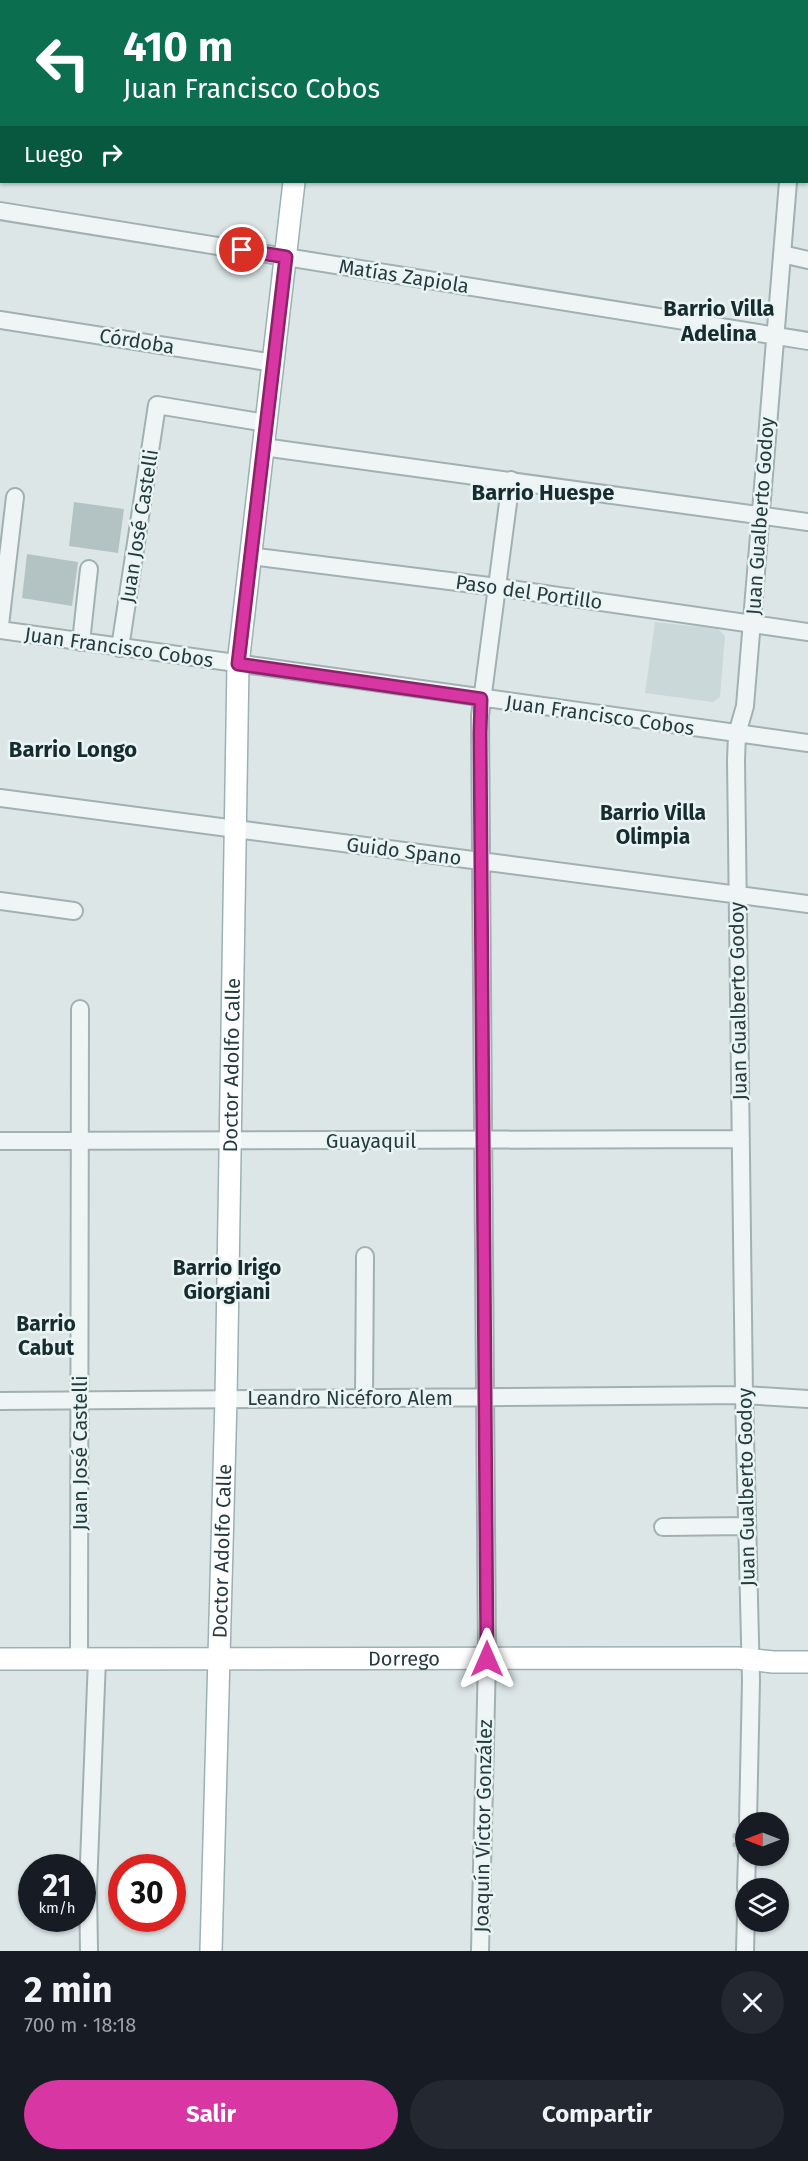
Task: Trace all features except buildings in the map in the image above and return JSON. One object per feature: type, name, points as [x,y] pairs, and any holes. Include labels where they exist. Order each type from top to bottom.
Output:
[{"type":"main road","name":"Doctor Adolfo Calle","points":[[211,1951],[226,1399],[238,664],[294,183]]},
{"type":"main road","name":"Dorrego","points":[[0,1659],[487,1659],[808,1662]]},
{"type":"street","name":"Juan Gualberto Godoy","points":[[748,1812],[750,1660],[736,896],[737,734],[745,706],[788,183]]},
{"type":"street","name":"Matías Zapiola","points":[[0,211],[808,341]]},
{"type":"street","points":[[782,254],[808,260]]},
{"type":"street","name":"Córdoba","points":[[0,320],[273,363]]},
{"type":"street","name":"Juan José Castelli","points":[[120,648],[157,405],[266,423]]},
{"type":"street","points":[[263,447],[808,522]]},
{"type":"street","name":"Joaquín Víctor González","points":[[480,1951],[487,1659],[480,716],[511,480]]},
{"type":"street","points":[[0,626],[15,497]]},
{"type":"street","name":"Paso del Portillo","points":[[249,556],[497,587],[808,632]]},
{"type":"street","points":[[81,642],[89,569]]},
{"type":"street","name":"Juan Francisco Cobos","points":[[0,630],[808,744]]},
{"type":"street","name":"Guido Spano","points":[[0,798],[808,904]]},
{"type":"street","points":[[0,901],[74,911]]},
{"type":"street","name":"Juan José Castelli","points":[[80,1008],[80,1401],[88,1659],[89,1951]]},
{"type":"street","name":"Guayaquil","points":[[0,1141],[741,1138]]},
{"type":"street","points":[[364,1399],[365,1256]]},
{"type":"street","name":"Leandro Nicéforo Alem","points":[[0,1401],[744,1395],[808,1399]]},
{"type":"street","points":[[663,1527],[747,1526]]},
{"type":"street","points":[[745,1951],[746,1932]]},
{"type":"shaded area","points":[[655,622],[718,629],[725,636],[720,697],[713,702],[645,693]]},
{"type":"district","name":"Barrio Villa Adelina","points":[[719,320]]},
{"type":"district","name":"Barrio Huespe","points":[[543,492]]},
{"type":"district","name":"Barrio Longo","points":[[73,749]]},
{"type":"district","name":"Barrio Villa Olimpia","points":[[653,825]]},
{"type":"district","name":"Barrio Irigo Giorgiani","points":[[227,1280]]},
{"type":"district","name":"Barrio Cabut","points":[[46,1336]]},
{"type":"route","points":[[242,250],[286,257],[238,664],[481,699],[487,1659]]}]
